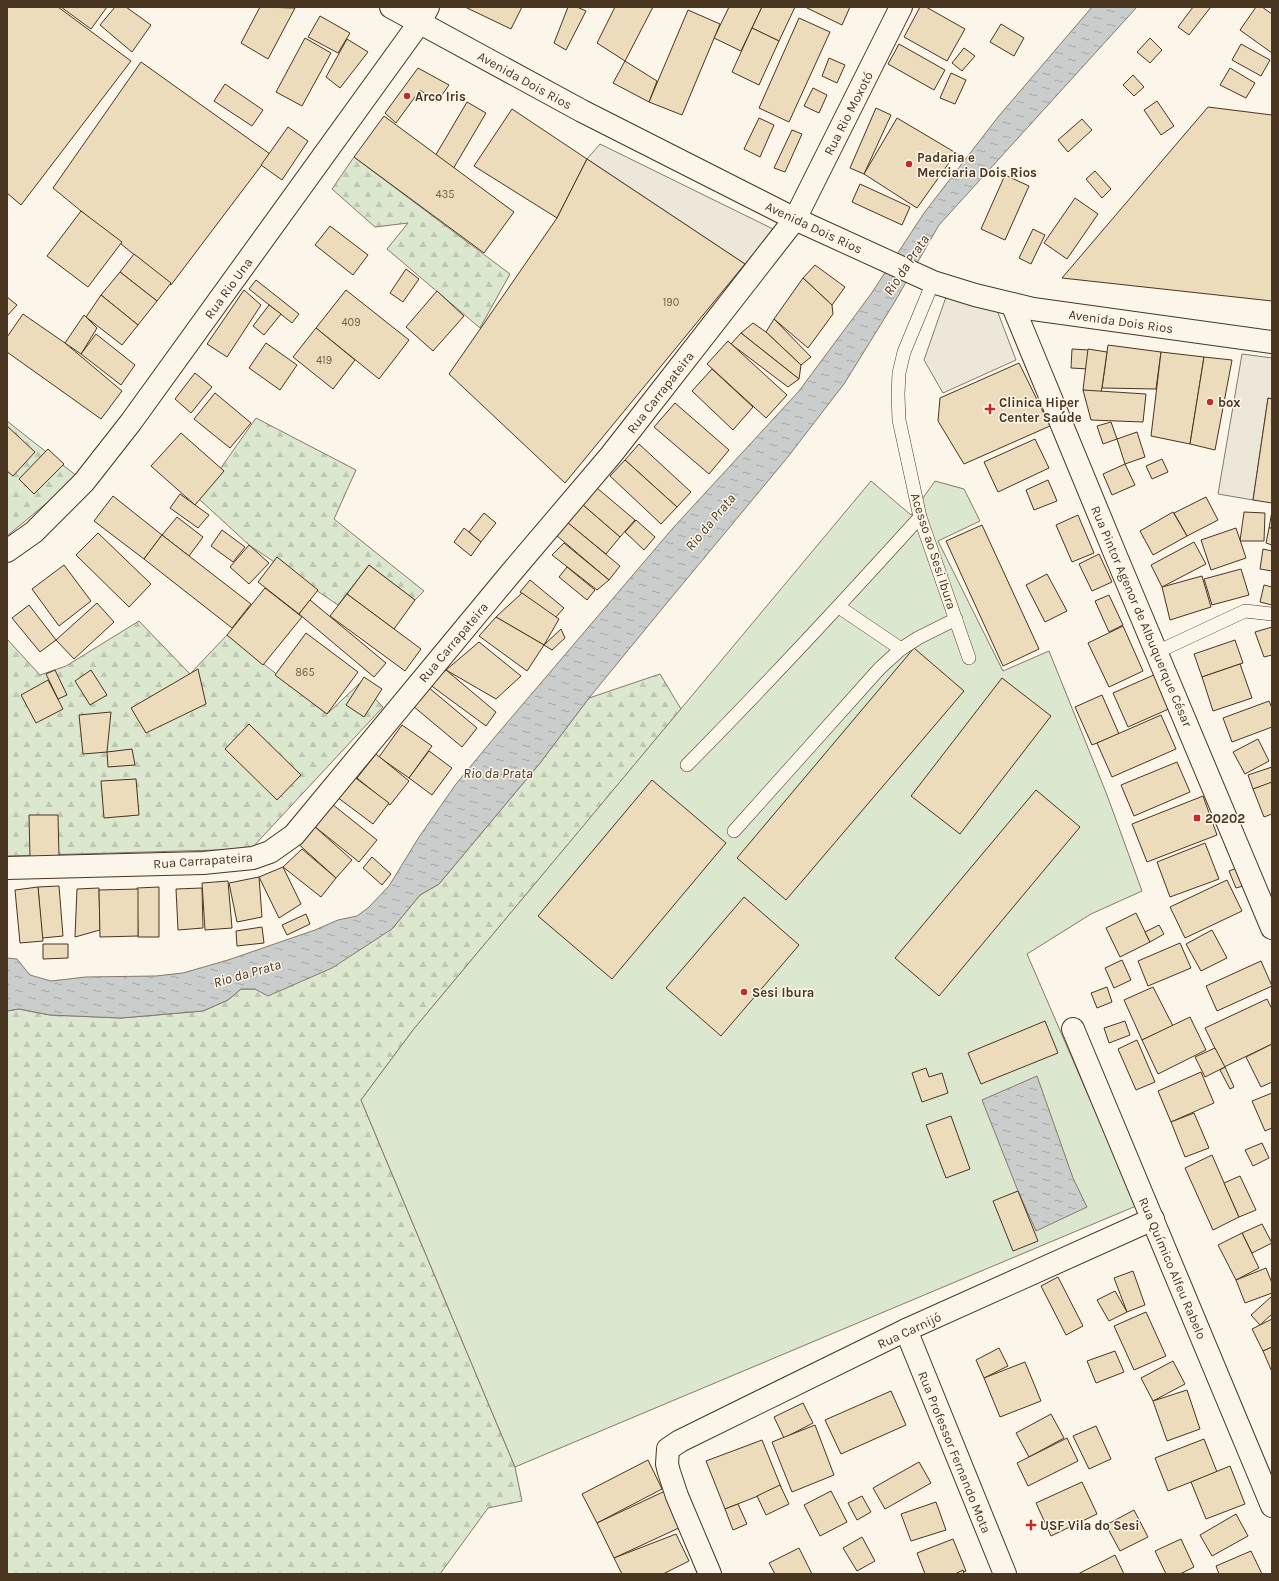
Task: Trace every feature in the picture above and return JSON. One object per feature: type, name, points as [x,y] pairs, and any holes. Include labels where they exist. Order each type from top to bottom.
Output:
[{"type":"street","name":"Avenida Dois Rios","points":[[391,7],[424,15],[582,111],[795,219],[925,278],[975,295],[1032,309],[1272,342]]},
{"type":"street","name":"Rua Rio Moxotó","points":[[795,219],[901,7]]},
{"type":"street","name":"Rua Rio Una","points":[[7,551],[34,532],[84,482],[132,422],[424,15]]},
{"type":"street","name":"Rua Carrapateira","points":[[7,868],[203,862],[253,858],[270,852],[294,835],[510,574],[611,455],[795,219]]},
{"type":"street","name":"Rua Pintor Agenor de Albuquerque César","points":[[1012,304],[1272,928]]},
{"type":"street","name":"Rua Químico Alfeu Rabelo","points":[[1074,1030],[1272,1506]]},
{"type":"street","name":"Rua Carnijó","points":[[710,1574],[669,1472],[667,1464],[668,1449],[680,1441],[906,1330],[1153,1219]]},
{"type":"street","name":"Rua Professor Fernando Mota","points":[[906,1330],[1005,1574]]},
{"type":"lane","name":"Acesso ao Sesi Ibura","points":[[925,278],[899,373],[899,420],[920,517],[970,658]]},
{"type":"lane","points":[[687,765],[839,607],[920,517]]},
{"type":"lane","points":[[839,607],[901,649]]},
{"type":"lane","points":[[1157,652],[1245,612],[1272,614]]},
{"type":"lane","points":[[734,831],[880,668],[901,649],[925,634],[956,619]]},
{"type":"green space","points":[[354,157],[510,274],[480,328],[387,249],[408,223],[375,227],[332,189]]},
{"type":"green space","points":[[256,418],[356,470],[334,519],[424,591],[415,600],[369,565],[338,605],[249,545],[199,499]]},
{"type":"green space","points":[[7,421],[78,477],[7,536]]},
{"type":"green space","name":"Sesi Ibura","points":[[871,481],[911,515],[935,481],[964,489],[980,521],[938,541],[1003,671],[1049,651],[1107,795],[1142,891],[1091,914],[1027,954],[1136,1206],[515,1467],[361,1100],[413,1030]]},
{"type":"green space","points":[[139,621],[190,674],[227,635],[327,714],[360,683],[383,707],[251,849],[7,856],[7,639],[40,675],[66,666]]},
{"type":"green space","points":[[660,674],[681,709],[413,1030],[361,1100],[515,1467],[522,1501],[488,1508],[440,1574],[7,1574],[7,1011],[19,1009],[50,1015],[121,1018],[203,1011],[228,1000],[241,989],[255,989],[392,929],[420,895],[439,884],[540,763],[589,698]]},
{"type":"shaded area","points":[[600,144],[773,229],[745,264],[587,159]]},
{"type":"shaded area","name":"Clinica Hiper Center Saúde","points":[[946,297],[995,305],[1016,360],[943,393],[924,360]]},
{"type":"shaded area","points":[[1242,354],[1272,358],[1272,399],[1268,398],[1253,500],[1218,494]]},
{"type":"water","name":"Rio da Prata","points":[[1092,7],[1137,7],[939,225],[894,303],[844,384],[787,458],[589,698],[540,763],[439,884],[420,895],[392,929],[332,968],[268,996],[255,989],[241,989],[228,1000],[203,1011],[121,1018],[50,1015],[19,1009],[7,1011],[7,958],[17,959],[30,975],[51,981],[86,977],[156,976],[183,973],[228,960],[315,930],[338,920],[357,916],[368,908],[389,886],[419,837],[456,784],[494,738],[673,528],[799,391],[871,294],[924,213],[998,117]]},
{"type":"water","points":[[1037,1076],[1073,1178],[1087,1207],[1036,1231],[1018,1191],[982,1100]]},
{"type":"building","points":[[7,7],[58,7],[131,61],[21,205],[7,193]]},
{"type":"building","points":[[61,7],[107,7],[91,29]]},
{"type":"building","points":[[115,7],[126,7],[151,25],[132,52],[100,25]]},
{"type":"building","points":[[260,7],[295,8],[268,59],[241,43]]},
{"type":"building","points":[[465,7],[522,7],[511,29]]},
{"type":"building","points":[[568,7],[577,7],[586,11],[566,50],[554,43]]},
{"type":"building","points":[[615,7],[653,7],[625,61],[597,43]]},
{"type":"building","points":[[729,7],[762,7],[741,51],[714,38]]},
{"type":"building","points":[[762,7],[795,7],[779,41],[752,28]]},
{"type":"building","points":[[850,7],[842,25],[807,8]]},
{"type":"building","points":[[920,7],[926,7],[965,29],[947,61],[904,37]]},
{"type":"building","points":[[1193,7],[1210,8],[1189,35],[1178,27]]},
{"type":"building","points":[[1256,7],[1262,7],[1272,14],[1272,53],[1240,30]]},
{"type":"building","points":[[688,10],[720,24],[682,115],[649,102]]},
{"type":"building","points":[[320,16],[350,33],[338,53],[308,37]]},
{"type":"building","points":[[799,18],[830,32],[789,122],[759,108]]},
{"type":"building","points":[[1001,24],[1024,38],[1014,56],[990,42]]},
{"type":"building","points":[[752,28],[779,41],[759,85],[732,72]]},
{"type":"building","points":[[305,38],[331,53],[302,106],[276,92]]},
{"type":"building","points":[[1150,38],[1162,50],[1150,63],[1137,52]]},
{"type":"building","points":[[347,39],[368,52],[340,88],[326,77]]},
{"type":"building","points":[[899,44],[945,70],[934,90],[888,64]]},
{"type":"building","points":[[1241,44],[1270,60],[1261,76],[1232,60]]},
{"type":"building","points":[[964,48],[975,56],[962,71],[952,63]]},
{"type":"building","points":[[829,58],[845,65],[837,83],[822,76]]},
{"type":"building","points":[[625,61],[657,81],[649,102],[613,83]]},
{"type":"building","points":[[141,62],[270,154],[171,285],[53,188]]},
{"type":"building","name":"Arco Iris","points":[[418,68],[449,85],[437,102],[420,90],[396,123],[385,113]]},
{"type":"building","points":[[1230,68],[1255,83],[1246,98],[1220,85]]},
{"type":"building","points":[[951,73],[966,80],[955,104],[940,98]]},
{"type":"building","points":[[1133,75],[1144,87],[1134,96],[1123,85]]},
{"type":"building","points":[[225,84],[263,110],[252,126],[214,101]]},
{"type":"building","points":[[813,88],[827,95],[819,113],[804,106]]},
{"type":"building","points":[[1157,101],[1174,126],[1161,135],[1144,110]]},
{"type":"building","points":[[467,102],[486,113],[453,169],[434,158]]},
{"type":"building","points":[[1208,107],[1272,115],[1272,301],[1062,278]]},
{"type":"building","points":[[876,108],[891,115],[864,174],[850,168]]},
{"type":"building","points":[[512,109],[587,159],[557,218],[474,166]]},
{"type":"building","points":[[384,116],[514,212],[484,253],[354,157]]},
{"type":"building","points":[[759,118],[774,125],[760,157],[744,149]]},
{"type":"building","name":"Padaria e Merciaria Dois Rios","points":[[897,118],[956,153],[917,208],[864,174]]},
{"type":"building","points":[[1082,119],[1092,130],[1068,152],[1058,140]]},
{"type":"building","points":[[288,127],[308,141],[282,180],[261,165]]},
{"type":"building","points":[[792,130],[802,134],[785,172],[774,168]]},
{"type":"building","points":[[587,159],[745,264],[565,483],[449,374],[557,218]]},
{"type":"building","points":[[1095,171],[1111,189],[1102,198],[1086,179]]},
{"type":"building","points":[[1005,175],[1029,186],[1005,240],[981,229]]},
{"type":"building","points":[[860,184],[910,207],[902,225],[852,202]]},
{"type":"building","points":[[1075,198],[1098,214],[1067,259],[1044,243]]},
{"type":"building","points":[[81,211],[122,242],[88,287],[47,256]]},
{"type":"building","points":[[330,226],[368,255],[353,275],[315,245]]},
{"type":"building","points":[[1033,229],[1045,235],[1031,264],[1019,258]]},
{"type":"building","points":[[134,254],[171,283],[157,301],[120,272]]},
{"type":"building","points":[[815,265],[845,287],[832,305],[803,278]]},
{"type":"building","points":[[406,269],[419,279],[403,302],[390,293]]},
{"type":"building","points":[[120,272],[157,301],[138,325],[101,295]]},
{"type":"building","points":[[803,278],[832,305],[833,314],[808,348],[774,319]]},
{"type":"building","points":[[256,280],[299,314],[292,323],[249,289]]},
{"type":"building","points":[[244,290],[261,305],[227,357],[207,344]]},
{"type":"building","points":[[346,290],[409,340],[379,379],[316,328]]},
{"type":"building","points":[[437,291],[464,316],[433,351],[406,327]]},
{"type":"building","points":[[101,295],[138,325],[122,345],[86,317]]},
{"type":"building","points":[[7,297],[17,305],[7,316]]},
{"type":"building","points":[[269,305],[281,314],[264,335],[253,326]]},
{"type":"building","points":[[23,314],[65,343],[122,391],[101,419],[7,352],[7,337]]},
{"type":"building","points":[[84,315],[97,328],[81,354],[65,343]]},
{"type":"building","points":[[774,319],[811,357],[801,365],[766,332]]},
{"type":"building","points":[[753,323],[766,332],[801,365],[799,379],[741,333]]},
{"type":"building","points":[[316,328],[355,360],[333,389],[293,357]]},
{"type":"building","points":[[741,333],[799,379],[788,387],[731,344]]},
{"type":"building","points":[[96,334],[135,365],[121,385],[81,354]]},
{"type":"building","points":[[728,341],[787,395],[766,418],[707,364]]},
{"type":"building","points":[[266,343],[297,365],[280,390],[249,368]]},
{"type":"building","points":[[1108,345],[1161,352],[1156,389],[1102,388]]},
{"type":"building","points":[[1072,349],[1089,350],[1089,369],[1071,368]]},
{"type":"building","points":[[1088,349],[1107,352],[1101,394],[1083,390]]},
{"type":"building","points":[[1161,352],[1204,357],[1190,444],[1151,436]]},
{"type":"building","name":"box","points":[[1204,357],[1232,360],[1215,450],[1190,444]]},
{"type":"building","name":"Clinica Hiper Center Saúde","points":[[1019,363],[1050,426],[964,464],[938,421],[940,398]]},
{"type":"building","points":[[712,369],[753,407],[733,430],[692,391]]},
{"type":"building","points":[[195,373],[212,387],[191,413],[175,399]]},
{"type":"building","points":[[1083,390],[1146,394],[1143,422],[1091,420]]},
{"type":"building","points":[[215,393],[251,423],[230,448],[194,419]]},
{"type":"building","points":[[1268,398],[1272,399],[1272,503],[1253,500]]},
{"type":"building","points":[[675,403],[729,450],[709,474],[654,427]]},
{"type":"building","points":[[1111,422],[1117,439],[1103,444],[1097,426]]},
{"type":"building","points":[[7,426],[35,452],[13,476],[7,471]]},
{"type":"building","points":[[1137,432],[1145,457],[1125,464],[1117,439]]},
{"type":"building","points":[[181,433],[224,471],[195,505],[151,466]]},
{"type":"building","points":[[1035,439],[1049,468],[998,492],[984,462]]},
{"type":"building","points":[[639,444],[691,492],[677,507],[625,460]]},
{"type":"building","points":[[48,449],[64,464],[34,494],[19,479]]},
{"type":"building","points":[[1162,459],[1168,472],[1152,479],[1146,466]]},
{"type":"building","points":[[625,460],[677,507],[661,524],[610,476]]},
{"type":"building","points":[[1125,464],[1135,485],[1112,495],[1103,474]]},
{"type":"building","points":[[1048,480],[1057,501],[1034,510],[1026,490]]},
{"type":"building","points":[[597,488],[635,520],[620,537],[583,505]]},
{"type":"building","points":[[180,494],[209,515],[198,528],[170,508]]},
{"type":"building","points":[[113,496],[162,535],[144,559],[94,521]]},
{"type":"building","points":[[1206,497],[1218,520],[1187,536],[1174,513]]},
{"type":"building","points":[[583,505],[620,537],[606,554],[568,523]]},
{"type":"building","points":[[1272,511],[1272,528],[1269,528]]},
{"type":"building","points":[[1173,512],[1187,536],[1153,555],[1140,531]]},
{"type":"building","points":[[1244,512],[1265,513],[1264,541],[1240,541]]},
{"type":"building","points":[[484,513],[496,523],[481,542],[469,532]]},
{"type":"building","points":[[1078,515],[1094,553],[1072,562],[1056,525]]},
{"type":"building","points":[[177,517],[203,537],[189,556],[162,535]]},
{"type":"building","points":[[636,520],[655,537],[644,550],[625,532]]},
{"type":"building","points":[[567,522],[620,566],[609,580],[556,535]]},
{"type":"building","points":[[982,525],[1039,649],[1003,666],[946,541]]},
{"type":"building","points":[[464,528],[481,542],[471,556],[454,542]]},
{"type":"building","points":[[1236,528],[1246,558],[1211,570],[1201,540]]},
{"type":"building","points":[[1269,528],[1272,528],[1272,545],[1266,543]]},
{"type":"building","points":[[222,530],[245,547],[233,562],[211,546]]},
{"type":"building","points":[[98,533],[151,584],[129,607],[76,555]]},
{"type":"building","points":[[162,535],[251,604],[232,628],[144,559]]},
{"type":"building","points":[[1194,542],[1206,564],[1162,587],[1151,565]]},
{"type":"building","points":[[564,543],[609,580],[597,590],[552,555]]},
{"type":"building","points":[[249,545],[269,563],[249,584],[230,567]]},
{"type":"building","points":[[1263,549],[1272,551],[1272,571],[1260,569]]},
{"type":"building","points":[[1099,554],[1112,582],[1092,591],[1079,564]]},
{"type":"building","points":[[277,557],[318,590],[299,614],[258,582]]},
{"type":"building","points":[[64,565],[91,601],[59,626],[32,589]]},
{"type":"building","points":[[369,565],[415,600],[394,629],[347,594]]},
{"type":"building","points":[[567,567],[595,590],[587,600],[559,577]]},
{"type":"building","points":[[1241,569],[1249,595],[1212,605],[1204,579]]},
{"type":"building","points":[[1047,574],[1067,611],[1045,622],[1026,585]]},
{"type":"building","points":[[1202,576],[1211,607],[1170,620],[1162,587]]},
{"type":"building","points":[[530,580],[564,608],[554,619],[520,592]]},
{"type":"building","points":[[1264,585],[1272,587],[1272,605],[1260,602]]},
{"type":"building","points":[[265,588],[302,617],[263,665],[227,635]]},
{"type":"building","points":[[522,593],[559,619],[544,645],[496,617]]},
{"type":"building","points":[[347,594],[421,649],[405,671],[330,616]]},
{"type":"building","points":[[1109,595],[1123,625],[1109,632],[1095,601]]},
{"type":"building","points":[[310,600],[386,663],[374,677],[299,614]]},
{"type":"building","points":[[97,603],[114,622],[74,659],[56,640]]},
{"type":"building","points":[[29,605],[56,640],[40,652],[12,618]]},
{"type":"building","points":[[496,617],[544,645],[527,671],[479,636]]},
{"type":"building","points":[[1123,626],[1143,671],[1109,687],[1088,643]]},
{"type":"building","points":[[1272,627],[1272,655],[1264,657],[1255,632]]},
{"type":"building","points":[[561,629],[565,638],[552,650],[544,645]]},
{"type":"building","points":[[306,633],[358,672],[327,714],[275,675]]},
{"type":"building","points":[[1235,640],[1243,663],[1202,677],[1194,654]]},
{"type":"building","points":[[479,642],[521,676],[496,699],[446,670]]},
{"type":"building","points":[[914,648],[964,691],[786,900],[737,858]]},
{"type":"building","points":[[1240,664],[1252,698],[1213,711],[1202,677]]},
{"type":"building","points":[[198,669],[206,704],[146,733],[131,708]]},
{"type":"building","points":[[55,670],[67,695],[58,699],[46,674]]},
{"type":"building","points":[[91,670],[107,695],[90,705],[75,681]]},
{"type":"building","points":[[446,670],[496,712],[486,726],[429,684]]},
{"type":"building","points":[[1156,674],[1171,708],[1128,727],[1113,693]]},
{"type":"building","points":[[364,677],[382,689],[364,717],[346,705]]},
{"type":"building","points":[[1002,678],[1051,716],[960,834],[911,796]]},
{"type":"building","points":[[48,680],[63,709],[36,723],[21,695]]},
{"type":"building","points":[[428,687],[477,728],[462,747],[413,706]]},
{"type":"building","points":[[1102,695],[1119,734],[1092,745],[1075,707]]},
{"type":"building","points":[[1269,701],[1272,708],[1272,727],[1232,742],[1223,718]]},
{"type":"building","points":[[111,712],[107,752],[83,754],[79,715]]},
{"type":"building","points":[[1161,715],[1176,749],[1112,777],[1097,743]]},
{"type":"building","points":[[249,724],[301,775],[277,800],[225,749]]},
{"type":"building","points":[[402,725],[432,746],[409,778],[379,757]]},
{"type":"building","points":[[1258,739],[1269,761],[1245,774],[1233,752]]},
{"type":"building","points":[[132,749],[135,765],[108,767],[107,752]]},
{"type":"building","points":[[429,751],[452,768],[432,795],[409,778]]},
{"type":"building","points":[[376,754],[409,781],[390,805],[357,778]]},
{"type":"building","points":[[1177,762],[1190,792],[1134,816],[1121,785]]},
{"type":"building","points":[[1272,767],[1272,783],[1253,789],[1248,775]]},
{"type":"building","points":[[353,776],[389,803],[373,824],[337,797]]},
{"type":"building","points":[[136,779],[139,815],[104,818],[101,781]]},
{"type":"building","points":[[652,780],[726,843],[612,979],[538,916]]},
{"type":"building","points":[[1272,782],[1272,814],[1264,817],[1253,789]]},
{"type":"building","points":[[1036,790],[1080,827],[939,996],[895,958]]},
{"type":"building","points":[[1203,796],[1217,835],[1147,862],[1132,824]]},
{"type":"building","points":[[332,804],[377,840],[359,862],[314,826]]},
{"type":"building","points":[[29,815],[58,815],[59,857],[30,858]]},
{"type":"building","points":[[314,826],[352,860],[336,878],[294,840]]},
{"type":"building","points":[[1205,843],[1219,879],[1170,897],[1157,862]]},
{"type":"building","points":[[302,849],[336,878],[321,897],[283,867]]},
{"type":"building","points":[[372,857],[391,874],[382,885],[363,868]]},
{"type":"building","points":[[283,867],[301,904],[279,918],[259,877]]},
{"type":"building","points":[[1237,868],[1243,886],[1236,888],[1229,871]]},
{"type":"building","points":[[259,877],[262,917],[237,922],[229,883]]},
{"type":"building","points":[[1227,880],[1242,911],[1185,938],[1170,907]]},
{"type":"building","points":[[228,881],[232,928],[205,930],[202,883]]},
{"type":"building","points":[[59,886],[63,936],[42,938],[38,887]]},
{"type":"building","points":[[38,887],[43,941],[20,943],[15,890]]},
{"type":"building","points":[[159,887],[159,937],[138,937],[137,888]]},
{"type":"building","points":[[99,888],[100,930],[75,937],[77,889]]},
{"type":"building","points":[[202,888],[203,928],[178,930],[176,889]]},
{"type":"building","points":[[138,889],[138,936],[100,937],[99,890]]},
{"type":"building","points":[[744,897],[799,945],[721,1036],[666,988]]},
{"type":"building","points":[[1136,913],[1150,942],[1120,957],[1106,928]]},
{"type":"building","points":[[306,914],[310,924],[287,935],[282,925]]},
{"type":"building","points":[[1159,925],[1164,934],[1150,942],[1145,932]]},
{"type":"building","points":[[262,927],[264,943],[237,946],[236,931]]},
{"type":"building","points":[[1212,930],[1227,958],[1201,971],[1186,944]]},
{"type":"building","points":[[1180,943],[1191,968],[1148,986],[1138,961]]},
{"type":"building","points":[[43,944],[68,944],[68,958],[43,959]]},
{"type":"building","points":[[1122,960],[1131,980],[1114,988],[1105,968]]},
{"type":"building","points":[[1261,961],[1272,986],[1217,1011],[1206,986]]},
{"type":"building","points":[[1107,987],[1112,1002],[1097,1008],[1091,993]]},
{"type":"building","points":[[1153,987],[1173,1026],[1142,1040],[1124,1000]]},
{"type":"building","points":[[1267,999],[1272,1009],[1272,1044],[1224,1067],[1205,1028]]},
{"type":"building","points":[[1190,1017],[1206,1050],[1158,1074],[1142,1040]]},
{"type":"building","points":[[1045,1021],[1058,1053],[981,1084],[968,1053]]},
{"type":"building","points":[[1125,1021],[1130,1035],[1109,1043],[1104,1028]]},
{"type":"building","points":[[1137,1040],[1155,1082],[1136,1090],[1118,1049]]},
{"type":"building","points":[[1272,1044],[1272,1082],[1261,1087],[1246,1057]]},
{"type":"building","points":[[1215,1048],[1225,1067],[1205,1077],[1195,1057]]},
{"type":"building","points":[[1225,1067],[1234,1087],[1230,1089],[1220,1070]]},
{"type":"building","points":[[926,1068],[929,1077],[942,1073],[948,1093],[922,1102],[912,1073]]},
{"type":"building","points":[[1201,1072],[1214,1103],[1171,1122],[1158,1091]]},
{"type":"building","points":[[1272,1093],[1272,1128],[1265,1131],[1252,1101]]},
{"type":"building","points":[[1194,1113],[1209,1148],[1185,1157],[1171,1122]]},
{"type":"building","points":[[951,1116],[970,1169],[946,1178],[926,1125]]},
{"type":"building","points":[[1262,1143],[1269,1158],[1253,1166],[1245,1150]]},
{"type":"building","points":[[1212,1155],[1239,1217],[1213,1230],[1185,1168]]},
{"type":"building","points":[[1240,1176],[1256,1210],[1239,1217],[1224,1183]]},
{"type":"building","points":[[1018,1191],[1038,1241],[1013,1251],[993,1201]]},
{"type":"building","points":[[1262,1224],[1272,1243],[1252,1253],[1242,1233]]},
{"type":"building","points":[[1242,1233],[1259,1268],[1236,1280],[1218,1245]]},
{"type":"building","points":[[1266,1268],[1272,1283],[1272,1293],[1245,1303],[1236,1280]]},
{"type":"building","points":[[1133,1271],[1145,1305],[1127,1312],[1114,1278]]},
{"type":"building","points":[[1058,1277],[1083,1326],[1066,1335],[1041,1286]]},
{"type":"building","points":[[1115,1291],[1127,1312],[1109,1321],[1097,1300]]},
{"type":"building","points":[[1272,1296],[1272,1314],[1260,1325],[1251,1315]]},
{"type":"building","points":[[1146,1312],[1166,1356],[1134,1370],[1114,1326]]},
{"type":"building","points":[[1272,1319],[1272,1347],[1263,1351],[1252,1329]]},
{"type":"building","points":[[1272,1347],[1272,1372],[1263,1351]]},
{"type":"building","points":[[999,1348],[1008,1366],[984,1378],[976,1360]]},
{"type":"building","points":[[1115,1351],[1124,1372],[1096,1383],[1087,1361]]},
{"type":"building","points":[[1173,1361],[1185,1384],[1153,1401],[1141,1378]]},
{"type":"building","points":[[1025,1362],[1041,1401],[1000,1417],[984,1378]]},
{"type":"building","points":[[1187,1390],[1200,1429],[1167,1441],[1153,1401]]},
{"type":"building","points":[[891,1391],[906,1425],[841,1454],[825,1420]]},
{"type":"building","points":[[803,1403],[813,1423],[784,1438],[774,1417]]},
{"type":"building","points":[[1051,1414],[1064,1438],[1029,1457],[1016,1433]]},
{"type":"building","points":[[815,1425],[834,1475],[792,1492],[772,1442]]},
{"type":"building","points":[[1096,1426],[1111,1459],[1089,1469],[1073,1436]]},
{"type":"building","points":[[1067,1438],[1078,1461],[1028,1486],[1017,1463]]},
{"type":"building","points":[[1204,1439],[1217,1472],[1168,1491],[1155,1458]]},
{"type":"building","points":[[762,1440],[781,1487],[725,1509],[706,1461]]},
{"type":"building","points":[[648,1460],[662,1489],[597,1523],[582,1494]]},
{"type":"building","points":[[919,1462],[931,1483],[885,1509],[873,1488]]},
{"type":"building","points":[[1230,1466],[1245,1504],[1206,1519],[1191,1482]]},
{"type":"building","points":[[1082,1482],[1097,1514],[1051,1536],[1036,1503]]},
{"type":"building","points":[[780,1485],[789,1504],[766,1515],[757,1496]]},
{"type":"building","points":[[665,1491],[681,1527],[614,1558],[597,1523]]},
{"type":"building","points":[[831,1491],[847,1522],[820,1536],[804,1505]]},
{"type":"building","points":[[862,1496],[871,1512],[857,1520],[848,1503]]},
{"type":"building","points":[[936,1502],[946,1530],[911,1541],[901,1514]]},
{"type":"building","points":[[738,1504],[747,1524],[733,1530],[725,1509]]},
{"type":"building","points":[[1134,1510],[1148,1537],[1120,1551],[1106,1525]]},
{"type":"building","points":[[1236,1514],[1248,1536],[1212,1556],[1200,1535]]},
{"type":"building","points":[[676,1534],[689,1561],[663,1574],[622,1574],[614,1558]]},
{"type":"building","points":[[862,1537],[875,1561],[857,1571],[843,1548]]},
{"type":"building","points":[[953,1539],[966,1571],[958,1574],[925,1574],[917,1553]]},
{"type":"building","points":[[1181,1539],[1194,1567],[1180,1574],[1166,1574],[1155,1551]]},
{"type":"building","points":[[799,1548],[812,1574],[775,1574],[769,1563]]},
{"type":"building","points":[[1251,1551],[1262,1574],[1219,1574],[1216,1566]]},
{"type":"building","points":[[1115,1555],[1124,1574],[1078,1574]]},
{"type":"building","points":[[963,1570],[964,1574],[955,1574]]},
{"type":"place","name":"Arco Iris","points":[[407,96]]},
{"type":"place","name":"Padaria e Merciaria Dois Rios","points":[[909,164]]},
{"type":"place","name":"box","points":[[1210,402]]},
{"type":"place","name":"Clinica Hiper Center Saúde","points":[[990,409]]},
{"type":"place","name":"20202","points":[[1197,818]]},
{"type":"place","name":"Sesi Ibura","points":[[744,992]]},
{"type":"place","name":"USF Vila do Sesi","points":[[1031,1525]]}]
